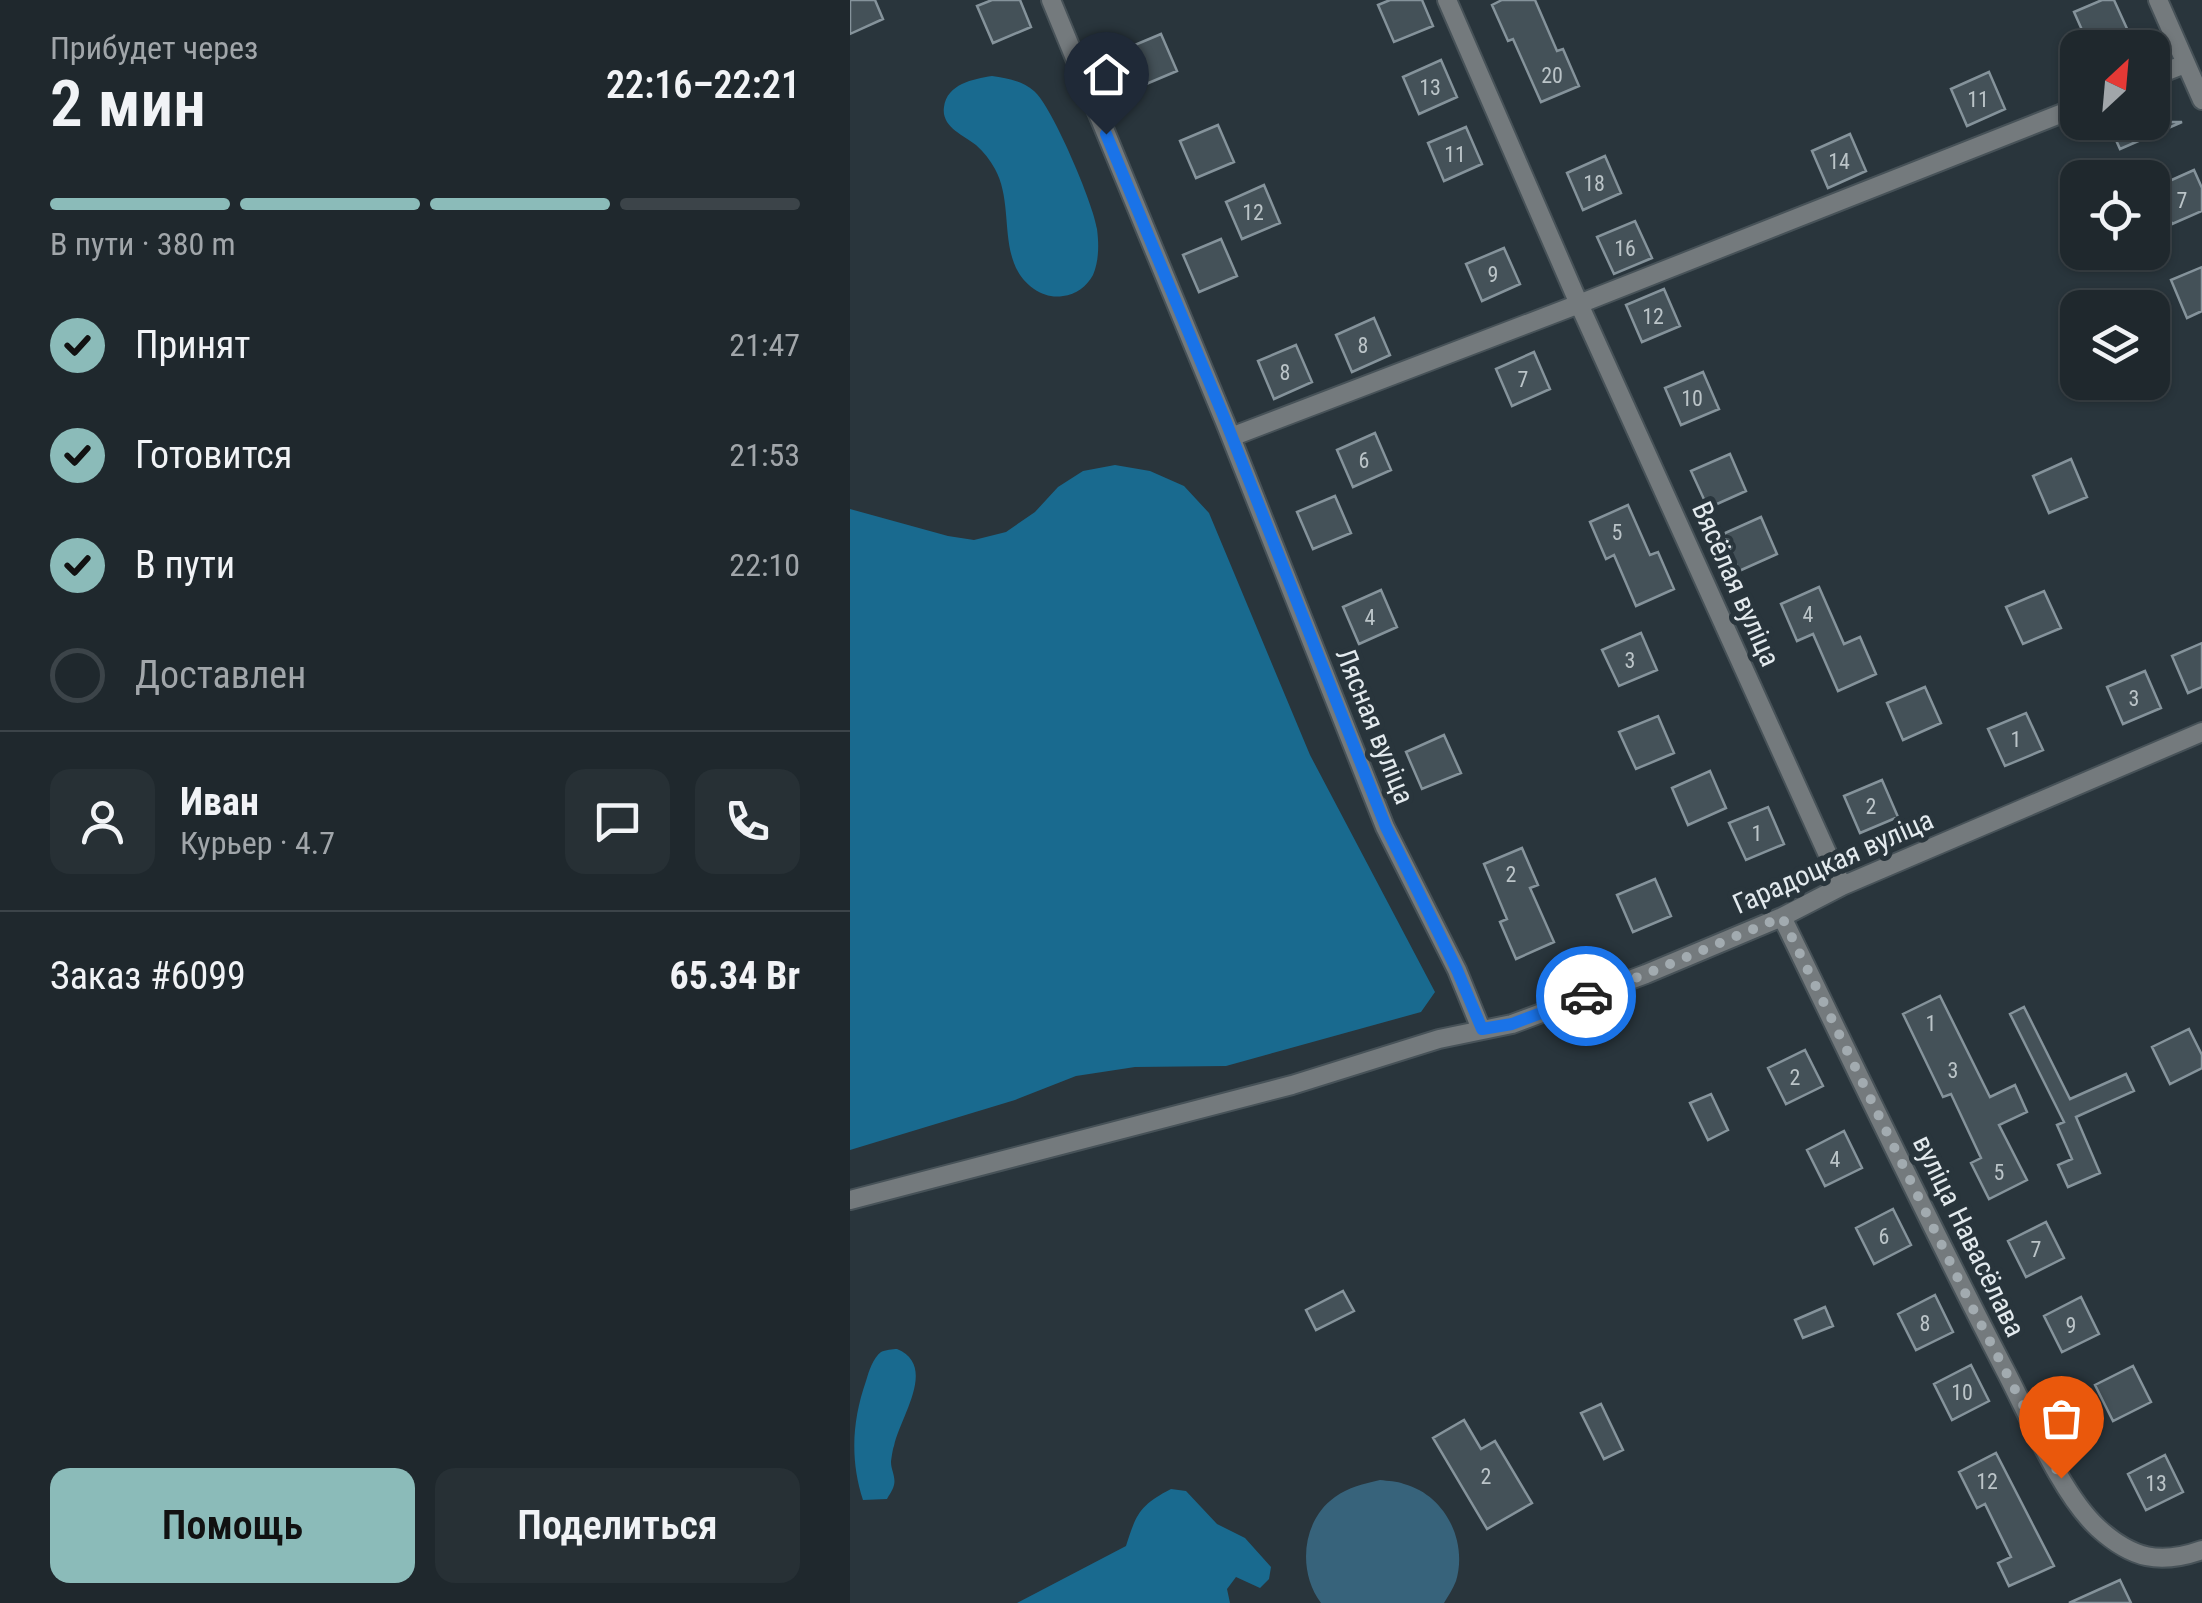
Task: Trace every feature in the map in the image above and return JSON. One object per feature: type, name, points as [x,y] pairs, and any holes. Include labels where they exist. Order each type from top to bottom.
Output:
[{"type":"street","name":"Лясная вуліца","points":[[1051,0],[1386,827],[1482,1029]]},
{"type":"street","name":"Вясёлая вуліца","points":[[1447,0],[1842,886]]},
{"type":"street","points":[[2158,0],[2200,88]]},
{"type":"street","points":[[2170,70],[2186,64]]},
{"type":"street","points":[[1231,437],[1580,304],[2060,113]]},
{"type":"street","name":"Гарадоцкая вуліца","points":[[850,1200],[1292,1084],[1439,1039],[1512,1024],[1782,917],[1842,886],[2202,732]]},
{"type":"street","name":"вуліца Навасёлава","points":[[1782,917],[1970,1303],[2078,1506],[2099,1529],[2140,1555],[2162,1560],[2201,1554]]},
{"type":"shaded area","points":[[992,76],[1024,85],[1042,100],[1088,199],[1097,229],[1095,270],[1091,279],[1072,294],[1044,294],[1022,278],[1010,249],[1001,184],[995,169],[979,148],[946,120],[946,99],[955,88]]},
{"type":"shaded area","points":[[1115,465],[1150,471],[1184,486],[1209,513],[1310,755],[1435,992],[1421,1012],[1226,1066],[1135,1067],[1076,1076],[1015,1100],[850,1150],[850,509],[974,540],[1006,532],[1083,471]]},
{"type":"shaded area","points":[[897,1349],[909,1357],[916,1380],[893,1449],[894,1485],[887,1499],[863,1500],[854,1440],[858,1411],[876,1358],[883,1351]]},
{"type":"shaded area","points":[[1380,1480],[1418,1490],[1442,1509],[1450,1522],[1456,1536],[1459,1566],[1444,1603],[1321,1603],[1313,1590],[1306,1561],[1316,1519],[1340,1494]]},
{"type":"shaded area","points":[[1171,1489],[1186,1491],[1217,1524],[1245,1538],[1271,1567],[1269,1579],[1260,1588],[1236,1577],[1227,1589],[1230,1603],[1017,1603],[1126,1546],[1141,1512]]},
{"type":"building","points":[[850,0],[875,0],[883,19],[850,34]]},
{"type":"building","points":[[992,0],[1020,0],[1031,27],[993,43],[977,6]]},
{"type":"building","points":[[1390,0],[1422,0],[1433,26],[1394,42],[1378,5]]},
{"type":"building","points":[[1502,0],[1535,0],[1557,51],[1563,49],[1579,86],[1541,102],[1513,39],[1508,41],[1492,5]]},
{"type":"building","points":[[2102,0],[2114,0],[2128,30],[2082,30],[2074,12]]},
{"type":"building","points":[[1161,34],[1177,71],[1139,87],[1123,50]]},
{"type":"building","points":[[1441,60],[1457,97],[1419,114],[1403,77]]},
{"type":"building","points":[[1989,72],[2005,109],[1967,126],[1951,89]]},
{"type":"building","points":[[1218,125],[1234,162],[1196,178],[1180,141]]},
{"type":"building","points":[[1466,127],[1482,164],[1444,181],[1428,143]]},
{"type":"building","points":[[1850,134],[1866,171],[1828,188],[1812,151]]},
{"type":"building","points":[[2116,140],[2141,140],[2120,149]]},
{"type":"building","points":[[1605,156],[1621,193],[1583,210],[1567,173]]},
{"type":"building","points":[[2194,170],[2202,188],[2202,211],[2172,224],[2170,181]]},
{"type":"building","points":[[1264,185],[1280,223],[1242,239],[1226,202]]},
{"type":"building","points":[[1635,221],[1652,258],[1614,274],[1597,237]]},
{"type":"building","points":[[1221,239],[1237,276],[1199,292],[1183,255]]},
{"type":"building","points":[[1504,248],[1520,284],[1482,301],[1466,264]]},
{"type":"building","points":[[2202,267],[2202,311],[2187,318],[2171,280]]},
{"type":"building","points":[[1664,289],[1680,326],[1642,342],[1626,305]]},
{"type":"building","points":[[1374,318],[1390,355],[1352,372],[1336,335]]},
{"type":"building","points":[[1296,345],[1312,382],[1274,399],[1258,361]]},
{"type":"building","points":[[1534,352],[1550,389],[1512,406],[1496,369]]},
{"type":"building","points":[[1703,372],[1719,409],[1681,425],[1665,388]]},
{"type":"building","points":[[1375,433],[1391,470],[1353,487],[1337,450]]},
{"type":"building","points":[[1730,454],[1746,491],[1708,508],[1691,471]]},
{"type":"building","points":[[2071,459],[2087,497],[2049,513],[2033,476]]},
{"type":"building","points":[[1335,496],[1351,533],[1313,549],[1297,512]]},
{"type":"building","points":[[1628,505],[1650,555],[1658,552],[1674,589],[1636,606],[1614,555],[1606,559],[1590,522]]},
{"type":"building","points":[[1761,517],[1777,554],[1739,571],[1723,534]]},
{"type":"building","points":[[1819,587],[1844,644],[1860,637],[1876,674],[1838,691],[1813,634],[1797,641],[1781,604]]},
{"type":"building","points":[[1381,590],[1397,627],[1359,644],[1343,607]]},
{"type":"building","points":[[2044,591],[2061,628],[2023,644],[2006,607]]},
{"type":"building","points":[[1641,633],[1657,670],[1619,686],[1602,650]]},
{"type":"building","points":[[2202,643],[2202,687],[2188,693],[2172,656]]},
{"type":"building","points":[[2145,671],[2161,708],[2123,724],[2107,687]]},
{"type":"building","points":[[1925,687],[1941,723],[1903,740],[1887,703]]},
{"type":"building","points":[[2026,713],[2043,750],[2005,766],[1988,729]]},
{"type":"building","points":[[1658,716],[1674,753],[1636,769],[1619,732]]},
{"type":"building","points":[[1444,735],[1461,773],[1422,789],[1406,752]]},
{"type":"building","points":[[1710,771],[1726,808],[1688,825],[1672,788]]},
{"type":"building","points":[[1882,780],[1898,817],[1860,833],[1844,796]]},
{"type":"building","points":[[1768,807],[1784,844],[1746,860],[1729,823]]},
{"type":"building","points":[[1522,848],[1538,885],[1530,888],[1554,942],[1516,959],[1500,922],[1507,919],[1484,864]]},
{"type":"building","points":[[1655,879],[1671,916],[1633,932],[1617,895]]},
{"type":"building","points":[[1940,996],[1990,1097],[2015,1085],[2027,1112],[1999,1125],[2027,1180],[1989,1199],[1971,1163],[1981,1158],[1951,1094],[1943,1097],[1903,1014]]},
{"type":"building","points":[[2024,1007],[2070,1099],[2126,1074],[2134,1091],[2076,1117],[2100,1173],[2068,1187],[2058,1165],[2072,1159],[2057,1125],[2064,1122],[2010,1014]]},
{"type":"building","points":[[2189,1029],[2202,1055],[2202,1068],[2170,1084],[2152,1047]]},
{"type":"building","points":[[1805,1050],[1823,1086],[1786,1104],[1768,1068]]},
{"type":"building","points":[[1711,1094],[1728,1130],[1708,1140],[1690,1103]]},
{"type":"building","points":[[1844,1131],[1862,1168],[1825,1186],[1807,1150]]},
{"type":"building","points":[[1893,1209],[1911,1245],[1874,1264],[1856,1228]]},
{"type":"building","points":[[2046,1222],[2064,1258],[2026,1277],[2008,1241]]},
{"type":"building","points":[[1343,1291],[1354,1311],[1316,1330],[1306,1310]]},
{"type":"building","points":[[1935,1295],[1953,1332],[1916,1350],[1898,1314]]},
{"type":"building","points":[[2081,1297],[2099,1334],[2062,1352],[2044,1316]]},
{"type":"building","points":[[1825,1307],[1833,1326],[1803,1338],[1795,1320]]},
{"type":"building","points":[[1971,1365],[1989,1401],[1952,1420],[1934,1384]]},
{"type":"building","points":[[2133,1366],[2151,1402],[2113,1421],[2095,1385]]},
{"type":"building","points":[[2068,1383],[2080,1406],[2059,1417],[2047,1394]]},
{"type":"building","points":[[1601,1404],[1623,1450],[1604,1459],[1581,1413]]},
{"type":"building","points":[[1464,1420],[1481,1449],[1495,1441],[1532,1503],[1487,1529],[1433,1438]]},
{"type":"building","points":[[1996,1453],[2054,1566],[2009,1586],[1998,1563],[2011,1557],[1985,1504],[1977,1508],[1959,1472]]},
{"type":"building","points":[[2165,1455],[2183,1492],[2146,1510],[2128,1474]]},
{"type":"building","points":[[2120,1580],[2131,1603],[2069,1603]]},
{"type":"way so far","points":[[1586,996],[1782,917],[1970,1303],[2061,1478]]},
{"type":"route","points":[[1106,134],[1226,422],[1386,827],[1482,1029],[1512,1024],[1586,996]]}]
